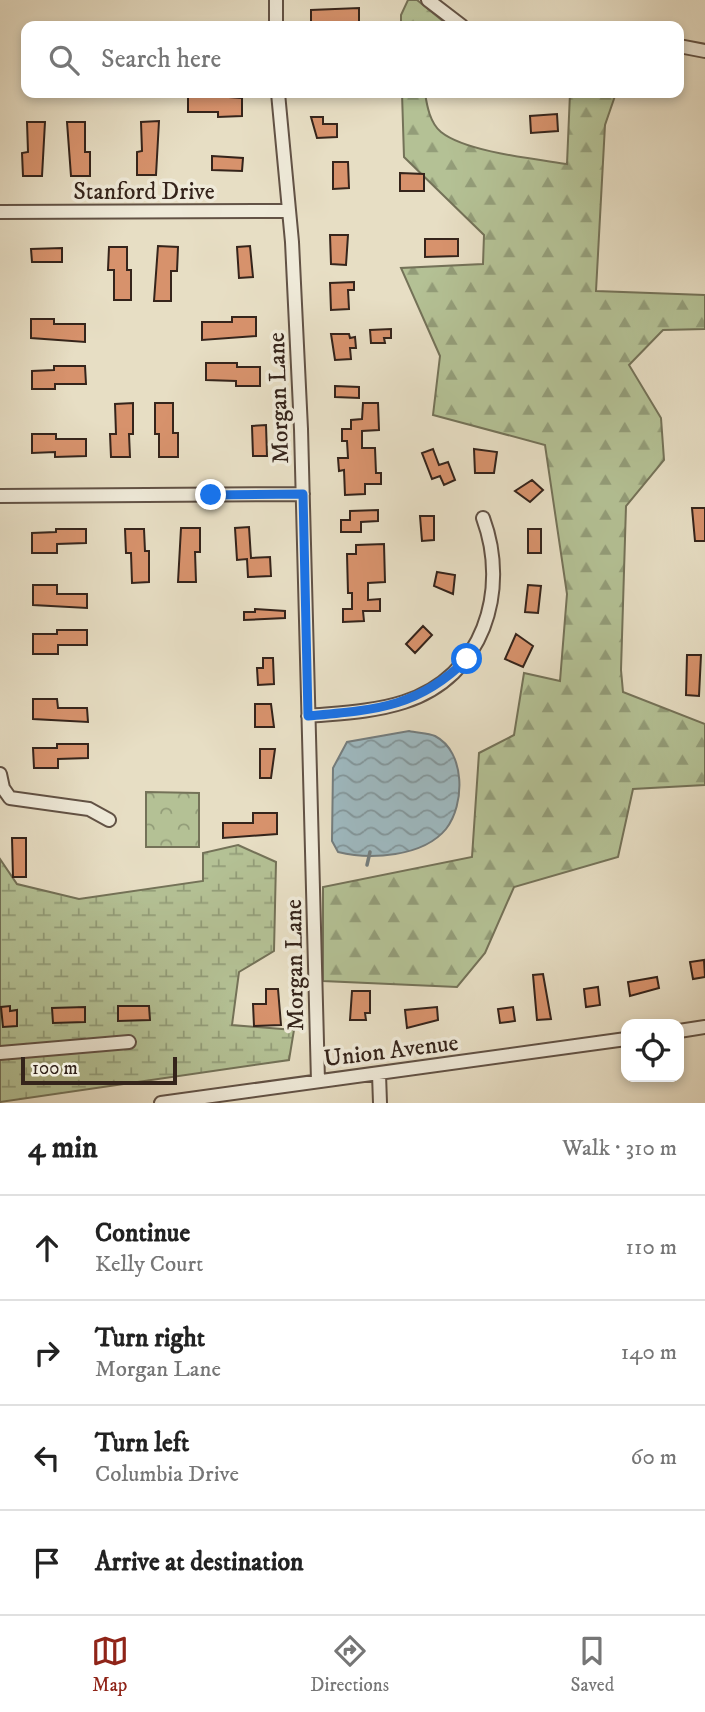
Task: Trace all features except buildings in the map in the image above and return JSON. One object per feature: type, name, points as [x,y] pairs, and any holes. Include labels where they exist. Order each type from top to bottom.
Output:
[{"type":"street","points":[[276,0],[276,21]]},
{"type":"street","points":[[428,0],[455,21]]},
{"type":"street","points":[[684,47],[705,51]]},
{"type":"street","name":"Morgan Lane","points":[[278,98],[289,211],[303,494],[318,1081]]},
{"type":"street","name":"Stanford Drive","points":[[0,212],[289,211]]},
{"type":"street","points":[[0,496],[303,494]]},
{"type":"street","points":[[308,716],[364,711],[405,702],[447,679],[467,659],[485,628],[494,595],[495,563],[484,519]]},
{"type":"street","points":[[0,774],[3,788],[10,798],[89,809],[109,820]]},
{"type":"street","points":[[684,1030],[705,1027]]},
{"type":"street","name":"Union Avenue","points":[[162,1103],[621,1039]]},
{"type":"street","points":[[0,1053],[129,1042]]},
{"type":"street","points":[[379,1074],[380,1103]]},
{"type":"green space","points":[[408,0],[417,0],[443,21],[401,21]]},
{"type":"green space","points":[[402,98],[426,98],[434,124],[452,139],[501,154],[567,164],[570,98],[614,98],[605,125],[596,291],[705,295],[705,329],[663,330],[629,365],[661,418],[664,460],[626,506],[621,670],[623,692],[705,724],[705,785],[633,789],[618,857],[514,887],[485,953],[457,987],[323,981],[323,887],[472,857],[479,753],[514,735],[524,673],[560,681],[567,594],[545,445],[433,415],[440,356],[401,268],[483,264],[484,235],[404,157]]},
{"type":"green space","points":[[146,792],[199,793],[199,847],[146,847]]},
{"type":"green space","points":[[238,845],[276,862],[274,951],[239,972],[232,1025],[294,1030],[289,1060],[0,1102],[0,859],[17,884],[79,899],[203,881],[203,853]]},
{"type":"water","points":[[409,731],[435,736],[452,754],[457,766],[459,793],[452,819],[436,838],[410,851],[380,856],[338,852],[332,841],[333,768],[347,742]]},
{"type":"waterway","points":[[367,865],[370,852]]},
{"type":"route","points":[[211,495],[303,494],[308,716],[364,711],[405,702],[447,679],[467,659]]}]
